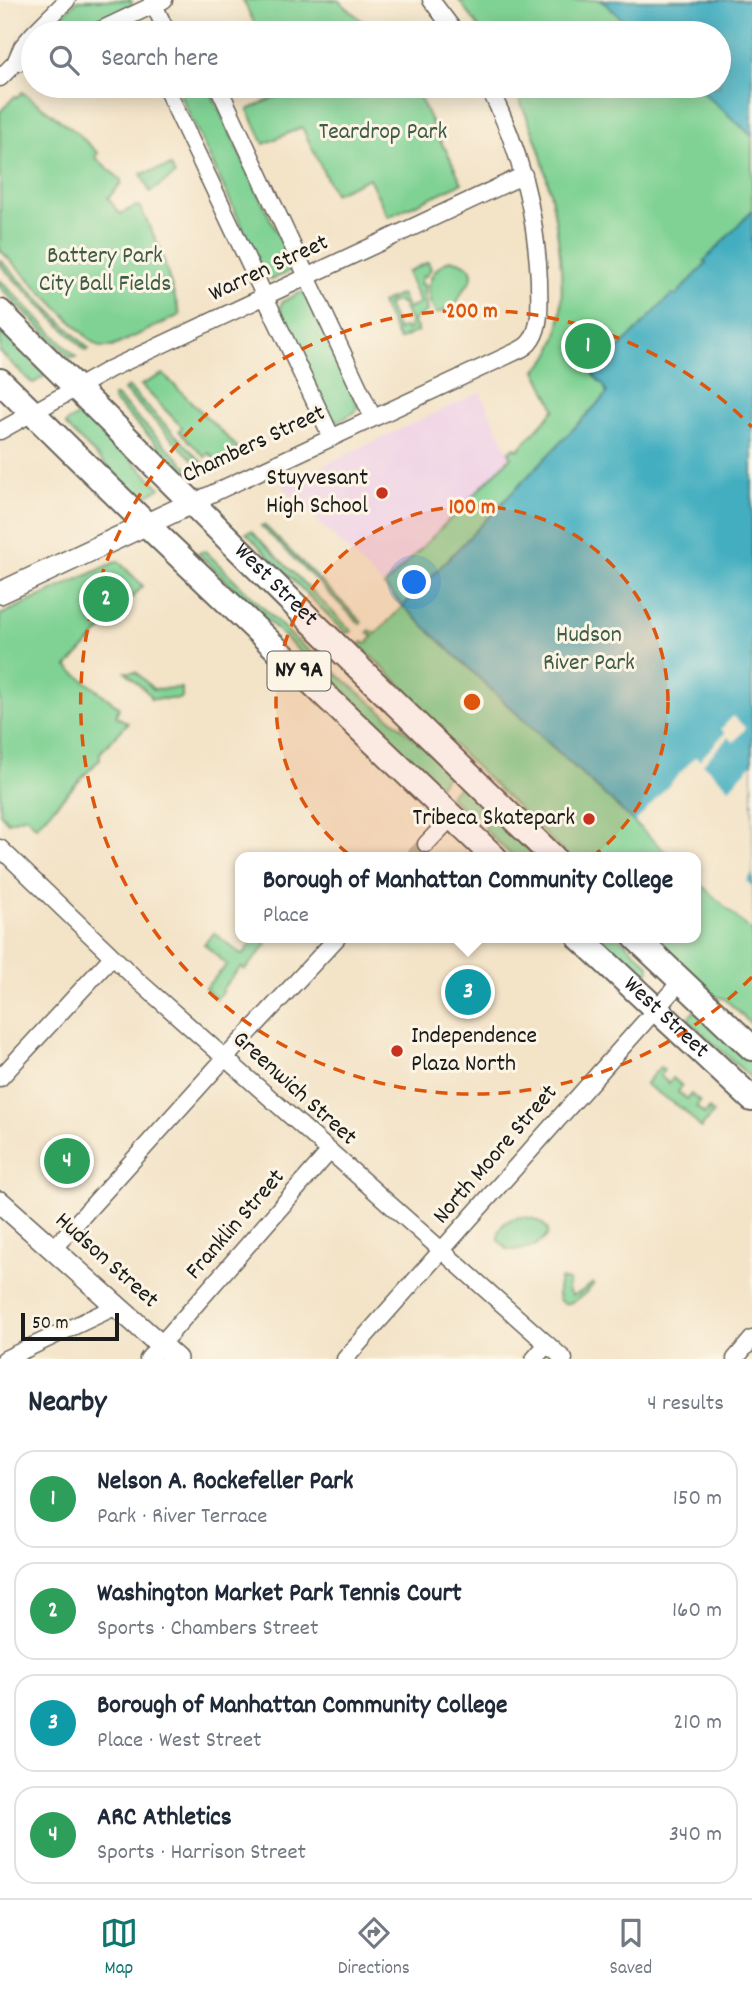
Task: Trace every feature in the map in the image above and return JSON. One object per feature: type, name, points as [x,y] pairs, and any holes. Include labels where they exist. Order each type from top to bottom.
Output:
[{"type":"highway","name":"West Street","points":[[0,312],[548,852]]},
{"type":"highway","name":"West Street","points":[[0,381],[489,852]]},
{"type":"highway","name":"West Street","points":[[585,943],[752,1099]]},
{"type":"highway","name":"West Street","points":[[641,943],[752,1048]]},
{"type":"main road","name":"Chambers Street","points":[[0,593],[192,503]]},
{"type":"main road","name":"Hudson Street","points":[[0,1202],[117,1306],[161,1354]]},
{"type":"street","points":[[47,21],[67,0]]},
{"type":"street","points":[[431,0],[447,21]]},
{"type":"street","points":[[118,21],[156,2],[163,21]]},
{"type":"street","points":[[0,78],[15,63],[21,49]]},
{"type":"street","points":[[15,63],[21,62]]},
{"type":"street","points":[[171,98],[332,438]]},
{"type":"street","points":[[224,98],[373,418]]},
{"type":"street","points":[[493,98],[524,176]]},
{"type":"street","name":"Warren Street","points":[[0,431],[110,369],[524,176]]},
{"type":"street","name":"Chambers Street","points":[[192,503],[530,343],[537,327],[539,293],[536,239],[524,176]]},
{"type":"street","points":[[426,844],[452,817]]},
{"type":"street","name":"Greenwich Street","points":[[3,857],[564,1359]]},
{"type":"street","points":[[53,1249],[332,943]]},
{"type":"street","points":[[0,1078],[112,957]]},
{"type":"street","name":"North Moore Street","points":[[345,1359],[681,981]]},
{"type":"street","name":"Franklin Street","points":[[161,1354],[330,1151]]},
{"type":"street","points":[[5,1359],[117,1306]]},
{"type":"street","points":[[534,1359],[547,1344]]},
{"type":"street","points":[[735,1359],[750,1344]]},
{"type":"shaded area","name":"Stuyvesant High School","points":[[482,391],[511,457],[384,586],[281,485]]},
{"type":"green space","points":[[78,0],[131,0],[132,4],[127,10],[104,21],[56,21]]},
{"type":"green space","points":[[243,0],[338,0],[362,21],[253,21]]},
{"type":"green space","points":[[459,0],[601,0],[625,21],[474,21]]},
{"type":"green space","name":"Battery Park City Ball Fields","points":[[21,93],[21,98],[30,98],[76,132],[98,153],[95,157],[121,180],[121,184],[108,198],[120,214],[136,206],[140,207],[160,248],[180,315],[112,347],[100,347],[0,250],[0,112],[15,96],[17,98]]},
{"type":"green space","points":[[182,98],[214,98],[291,263],[292,268],[288,272],[271,280],[265,275]]},
{"type":"green space","name":"Teardrop Park","points":[[273,98],[420,98],[462,183],[388,217],[369,178],[334,194],[302,127],[264,144],[248,110]]},
{"type":"green space","name":"Hudson River Park","points":[[518,98],[709,98],[752,136],[752,1025],[725,999],[714,996],[658,943],[701,943],[701,852],[563,852],[426,718],[404,688],[359,645],[363,642],[366,644],[373,637],[368,632],[370,630],[376,634],[403,606],[384,586],[511,457],[509,451],[515,447],[518,450],[555,409],[536,370],[550,353],[558,329],[561,268],[547,177]]},
{"type":"green space","points":[[171,166],[175,175],[150,192],[141,174]]},
{"type":"green space","points":[[0,260],[89,349],[86,351],[0,265]]},
{"type":"green space","points":[[450,260],[458,261],[469,268],[471,280],[456,305],[437,314],[429,299],[429,284],[436,270]]},
{"type":"green space","points":[[428,262],[431,269],[423,276],[420,284],[425,285],[427,311],[413,320],[418,331],[399,340],[381,303],[401,294],[408,309],[420,303],[407,272]],"holes":[[[397,300],[401,302],[411,323],[406,330],[405,327],[398,330],[387,305]]]},
{"type":"green space","points":[[0,280],[76,357],[70,358],[0,287]]},
{"type":"green space","points":[[299,293],[308,298],[358,406],[355,412],[339,421],[331,417],[280,308],[282,302]]},
{"type":"green space","points":[[0,332],[15,343],[46,375],[34,383],[31,382],[0,352]]},
{"type":"green space","points":[[163,374],[238,448],[221,465],[209,453],[205,457],[179,431],[182,427],[141,385]]},
{"type":"green space","points":[[128,387],[206,466],[202,469],[124,390]]},
{"type":"green space","points":[[113,396],[193,473],[187,474],[113,400]]},
{"type":"green space","points":[[84,412],[159,489],[139,497],[66,426],[66,423]]},
{"type":"green space","points":[[264,525],[362,622],[360,624],[261,526]]},
{"type":"green space","points":[[251,531],[352,631],[345,632],[246,533]]},
{"type":"green space","points":[[205,551],[294,638],[414,738],[448,771],[448,775],[438,786],[198,553]]},
{"type":"green space","points":[[118,561],[143,586],[67,667],[119,707],[116,716],[128,723],[100,753],[100,759],[36,826],[26,816],[8,822],[0,813],[0,615]]},
{"type":"green space","points":[[126,672],[136,672],[153,689],[182,688],[182,697],[150,699],[150,695]]},
{"type":"green space","points":[[461,784],[483,806],[472,818],[449,796]]},
{"type":"green space","points":[[494,816],[532,852],[508,852],[485,830],[485,826]]},
{"type":"green space","points":[[214,933],[242,955],[253,943],[267,944],[245,970],[241,967],[216,999],[205,988],[227,965],[204,944]]},
{"type":"green space","points":[[604,943],[625,943],[649,965],[649,971],[642,978]]},
{"type":"green space","points":[[695,1010],[752,1063],[752,1079],[689,1021]]},
{"type":"green space","points":[[660,1067],[664,1070],[660,1076],[669,1083],[673,1078],[682,1086],[678,1092],[687,1099],[691,1094],[700,1102],[696,1107],[705,1114],[709,1109],[713,1113],[701,1128],[684,1110],[645,1084]]},
{"type":"green space","points":[[523,1217],[543,1224],[548,1230],[547,1236],[529,1248],[507,1249],[498,1240],[502,1226],[509,1220]]},
{"type":"green space","points":[[560,1279],[569,1281],[568,1290],[572,1295],[594,1284],[581,1297],[562,1303],[558,1291]]},
{"type":"water","points":[[601,0],[752,0],[752,136],[709,98],[731,98],[731,21],[625,21]]},
{"type":"water","name":"Hudson River Park","points":[[752,211],[752,931],[701,884],[701,852],[667,852],[403,606],[602,399],[607,393],[593,375],[672,294],[675,296],[706,264],[704,261]]},
{"type":"pier","points":[[733,716],[746,728],[734,742],[728,737],[703,764],[729,788],[752,764],[752,874],[746,881],[752,886],[752,931],[701,884],[701,852],[667,852],[635,822],[695,757],[700,760],[725,733],[721,729]]},
{"type":"tunnel","points":[[418,852],[426,844]]},
{"type":"place","name":"Nelson A. Rockefeller Park","points":[[588,346]]},
{"type":"place","name":"Stuyvesant High School","points":[[382,493]]},
{"type":"place","name":"Washington Market Park Tennis Court","points":[[106,599]]},
{"type":"place","name":"Tribeca Skatepark","points":[[589,819]]},
{"type":"place","name":"Borough of Manhattan Community College","points":[[468,992]]},
{"type":"place","name":"Independence Plaza North","points":[[397,1051]]},
{"type":"place","name":"ARC Athletics","points":[[67,1161]]}]
